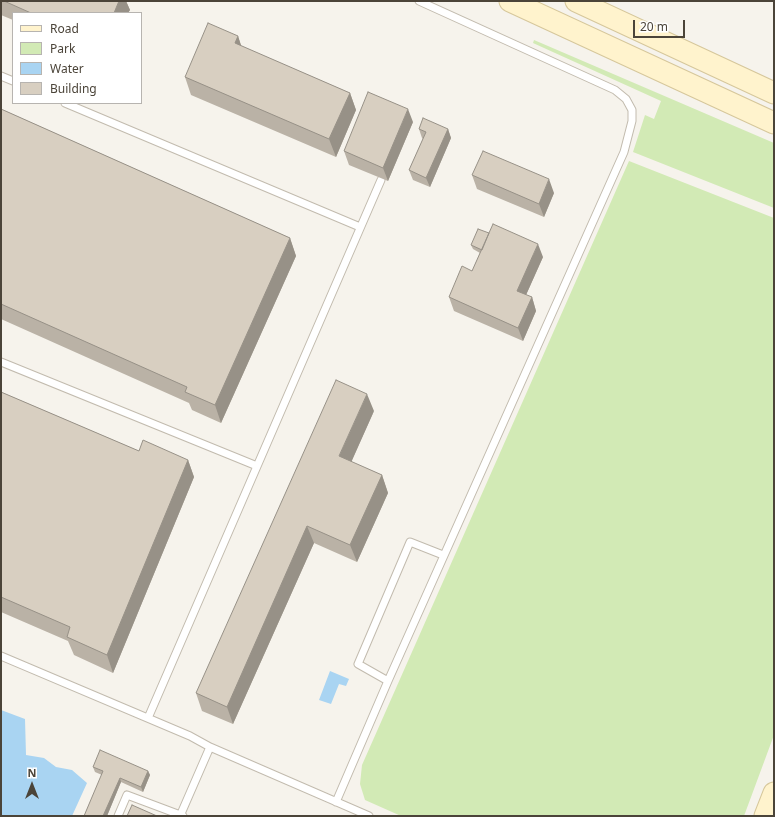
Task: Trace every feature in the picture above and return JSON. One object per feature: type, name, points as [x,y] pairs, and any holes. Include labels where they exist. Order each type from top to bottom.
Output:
[{"type":"main road","points":[[510,1],[774,123]]},
{"type":"main road","points":[[576,1],[774,94]]},
{"type":"main road","points":[[765,816],[774,793]]},
{"type":"lane","points":[[336,802],[443,555],[624,152],[632,121],[632,110],[626,99],[615,90],[419,1]]},
{"type":"lane","points":[[1,76],[12,81]]},
{"type":"lane","points":[[67,104],[360,228]]},
{"type":"lane","points":[[148,718],[381,180]]},
{"type":"lane","points":[[1,362],[257,466]]},
{"type":"lane","points":[[388,681],[358,664],[410,542],[443,555]]},
{"type":"lane","points":[[1,656],[190,736],[210,747],[368,816]]},
{"type":"lane","points":[[118,816],[127,794],[181,816],[210,747]]},
{"type":"green space","points":[[534,40],[774,143],[774,208],[633,152],[645,115],[654,119],[661,101],[533,43]]},
{"type":"green space","points":[[629,161],[774,218],[774,735],[744,816],[401,816],[365,800],[360,784],[362,765]]},
{"type":"water","points":[[330,671],[349,679],[346,686],[339,684],[331,704],[319,700]]},
{"type":"water","points":[[1,710],[25,719],[26,755],[44,758],[56,767],[72,770],[87,783],[72,816],[1,816]]},
{"type":"building","points":[[4,1],[119,1],[114,12],[29,12]]},
{"type":"building","points":[[208,23],[238,36],[235,43],[350,93],[329,139],[185,77]]},
{"type":"building","points":[[368,92],[408,109],[383,168],[344,151]]},
{"type":"building","points":[[1,109],[290,238],[215,405],[185,392],[187,387],[1,304]]},
{"type":"building","points":[[423,118],[448,129],[426,178],[409,170],[426,132],[419,129]]},
{"type":"building","points":[[483,151],[549,179],[539,204],[472,175]]},
{"type":"building","points":[[493,224],[538,244],[517,291],[532,297],[518,328],[449,297],[462,266],[472,271]]},
{"type":"building","points":[[478,229],[489,233],[482,250],[471,245]]},
{"type":"building","points":[[336,380],[367,394],[339,456],[382,475],[350,545],[307,526],[227,707],[196,693]]},
{"type":"building","points":[[1,392],[139,451],[143,440],[188,460],[107,655],[67,637],[70,627],[1,597]]},
{"type":"building","points":[[100,750],[148,771],[141,787],[120,778],[103,816],[84,816],[103,771],[93,767]]},
{"type":"building","points":[[132,805],[157,816],[127,816]]}]
